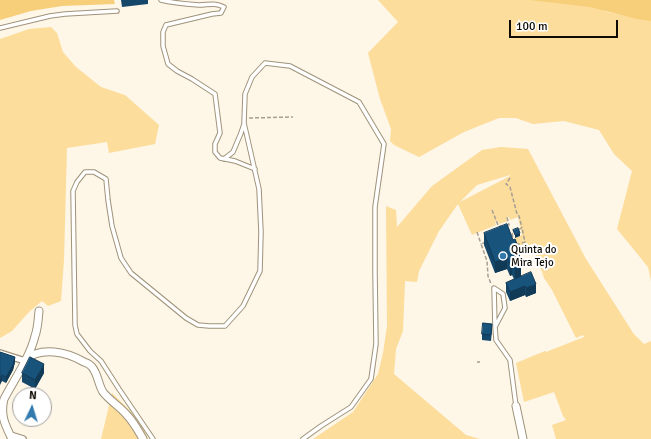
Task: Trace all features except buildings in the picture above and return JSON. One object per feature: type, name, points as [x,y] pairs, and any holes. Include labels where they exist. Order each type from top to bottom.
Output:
[{"type":"street","points":[[23,439],[11,437],[3,418],[1,405],[36,336],[39,311]]},
{"type":"street","points":[[0,353],[25,360],[35,354],[46,352],[62,353],[76,357],[91,365],[103,392],[126,414],[137,427],[143,439]]},
{"type":"street","points":[[516,406],[523,439]]},
{"type":"lane","points":[[161,0],[200,5],[216,4],[224,7],[221,13],[166,25],[163,32],[163,46],[168,64],[215,94],[220,133],[215,144],[215,152],[220,158],[234,161],[255,170]]},
{"type":"lane","points":[[0,28],[50,16],[117,11]]},
{"type":"lane","points":[[224,159],[233,152],[241,133],[244,123],[245,94],[252,77],[265,64],[290,66],[359,102],[384,144],[375,208],[376,344],[371,379],[351,407],[303,439]]},
{"type":"lane","points":[[153,439],[101,360],[90,351],[77,334],[75,325],[73,192],[77,182],[85,172],[94,172],[106,178],[108,200],[114,232],[121,258],[131,273],[186,318],[198,325],[225,326],[242,306],[260,271],[261,225],[259,189],[244,123]]},
{"type":"lane","points":[[495,327],[505,308],[503,294],[494,288],[495,327],[496,340],[510,360],[516,406]]},
{"type":"lane","points":[[499,291],[505,289]]},
{"type":"path","points":[[248,118],[294,117]]},
{"type":"path","points":[[510,178],[506,184],[510,187],[517,214],[520,216],[525,242],[512,247]]},
{"type":"path","points":[[492,210],[498,225],[503,227],[509,225],[507,217]]},
{"type":"path","points":[[510,239],[513,238],[512,233],[522,228]]},
{"type":"path","points":[[477,232],[487,261],[488,276],[492,286]]},
{"type":"path","points":[[481,244],[487,242]]},
{"type":"shaded area","points":[[0,0],[114,0],[115,4],[62,6],[31,11],[0,20]]},
{"type":"shaded area","points":[[378,0],[549,0],[596,7],[608,12],[651,20],[651,281],[648,267],[617,229],[632,171],[614,154],[599,130],[564,121],[533,124],[516,118],[499,118],[464,132],[419,157],[394,145],[390,141],[391,129],[380,99],[368,53],[398,22]]},
{"type":"shaded area","points":[[529,0],[651,0],[651,21],[590,7]]},
{"type":"shaded area","points":[[51,27],[57,33],[63,52],[76,67],[101,87],[125,95],[159,125],[155,144],[109,153],[107,142],[67,148],[64,260],[61,301],[48,306],[42,301],[29,312],[12,331],[0,338],[0,39],[29,29]]},
{"type":"shaded area","points":[[501,147],[528,149],[586,259],[633,333],[644,344],[651,341],[651,439],[556,439],[552,425],[566,420],[554,392],[524,402],[516,363],[584,337],[583,335],[576,338],[552,290],[544,278],[532,244],[513,251],[509,241],[522,235],[518,217],[510,220],[509,217],[507,217],[508,221],[499,224],[498,221],[495,222],[496,225],[472,235],[458,204],[439,231],[419,271],[417,282],[405,281],[403,331],[396,349],[394,374],[466,435],[480,439],[313,439],[353,412],[378,374],[387,326],[386,206],[396,210],[397,227],[432,186],[482,150]],"holes":[[[510,176],[460,202],[477,185]]]},
{"type":"shaded area","points":[[112,393],[137,419],[148,439],[101,439]]},
{"type":"place","name":"Quinta do Mira Tejo","points":[[503,256]]}]
